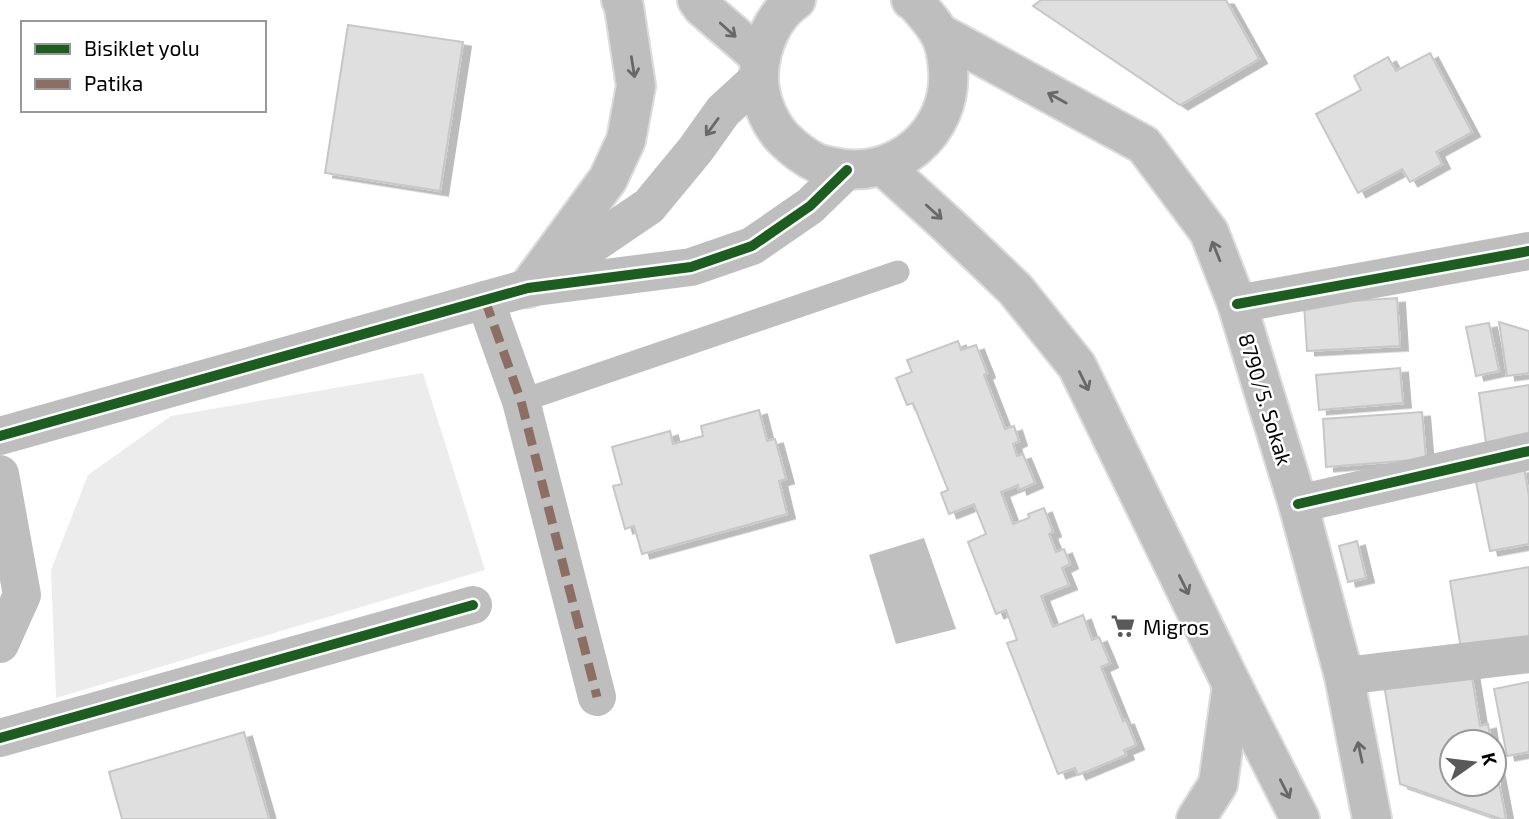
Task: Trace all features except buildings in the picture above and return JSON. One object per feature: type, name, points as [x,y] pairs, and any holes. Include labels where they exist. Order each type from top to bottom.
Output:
[{"type":"street","points":[[528,288],[608,179],[626,140],[636,86],[621,0]]},
{"type":"street","points":[[697,0],[760,68]]},
{"type":"street","points":[[796,0],[771,29],[760,68],[764,105],[776,130],[796,150],[819,164],[865,168],[949,226],[1015,289],[1077,366],[1300,819]]},
{"type":"street","name":"8790/5. Sokak","points":[[528,288],[691,267],[752,246],[865,168],[904,156],[922,141],[936,123],[945,102],[949,79],[947,55],[939,33],[911,0]]},
{"type":"street","name":"8790/5. Sokak","points":[[939,33],[1144,145],[1209,232],[1237,304],[1298,504],[1344,676],[1372,819]]},
{"type":"street","points":[[0,436],[528,288],[649,205],[760,68]]},
{"type":"street","points":[[1237,304],[1529,251]]},
{"type":"street","points":[[485,300],[521,401],[597,697]]},
{"type":"street","points":[[1298,504],[1529,451]]},
{"type":"street","points":[[0,474],[22,595],[0,644]]},
{"type":"street","points":[[0,738],[473,605]]},
{"type":"street","points":[[1344,676],[1529,654]]},
{"type":"street","points":[[1196,819],[1218,784],[1232,685]]},
{"type":"lane","points":[[521,401],[898,272]]},
{"type":"shaded area","points":[[423,373],[485,570],[56,698],[51,570],[88,475],[171,416]]},
{"type":"shaded area","points":[[924,538],[956,629],[896,644],[869,555]]},
{"type":"marked path","points":[[485,300],[521,401],[597,697]]},
{"type":"cycle path","points":[[0,436],[528,288],[691,267],[752,246],[810,206],[847,170]]},
{"type":"cycle path","points":[[1237,304],[1529,251]]},
{"type":"cycle path","points":[[1298,504],[1529,451]]},
{"type":"cycle path","points":[[0,738],[473,605]]},
{"type":"place","name":"Migros","points":[[1123,626]]}]
